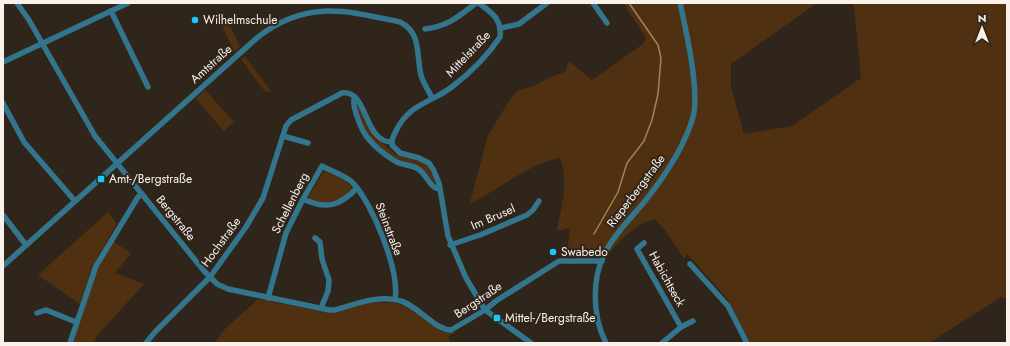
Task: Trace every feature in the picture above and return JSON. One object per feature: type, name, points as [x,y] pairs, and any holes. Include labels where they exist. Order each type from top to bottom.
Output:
[{"type":"street","name":"Bergstraße","points":[[17,3],[29,20],[88,124],[117,164],[210,277],[217,284],[228,289],[335,310],[376,299],[395,299],[411,305],[442,328],[448,330],[454,329],[485,310],[496,301],[559,260],[602,261]]},
{"type":"street","points":[[3,62],[128,3]]},
{"type":"street","points":[[425,30],[439,28],[449,24],[477,3],[493,14],[501,28]]},
{"type":"street","name":"Mittelstraße","points":[[392,142],[400,123],[413,108],[451,88],[500,38],[501,28],[519,24],[547,3]]},
{"type":"street","points":[[594,3],[607,23]]},
{"type":"street","name":"Rieperbergstraße","points":[[606,343],[597,319],[596,303],[598,277],[606,249],[669,168],[681,147],[693,116],[695,98],[692,67],[680,3]]},
{"type":"street","name":"Amtstraße","points":[[3,266],[269,28],[280,21],[306,11],[331,9],[344,10],[406,26],[416,38],[422,78],[432,98]]},
{"type":"street","points":[[111,11],[148,87]]},
{"type":"street","name":"Hochstraße","points":[[146,343],[210,277],[258,209],[272,173],[286,126],[291,120],[342,93],[348,93],[355,97]]},
{"type":"street","points":[[355,97],[374,133],[384,140],[392,142],[393,147],[400,153],[419,158],[429,163],[438,178],[450,245],[466,278],[485,310],[532,343]]},
{"type":"street","points":[[355,97],[353,102],[356,114],[366,136],[387,156],[397,163],[417,168],[435,188],[440,189]]},
{"type":"street","points":[[3,103],[24,142],[75,201]]},
{"type":"street","points":[[283,136],[308,143]]},
{"type":"street","name":"Steinstraße","points":[[322,166],[351,181],[365,198],[373,213],[386,248],[396,285],[395,299]]},
{"type":"street","name":"Schellenberg","points":[[268,298],[286,233],[302,199],[322,166]]},
{"type":"street","points":[[302,199],[315,204],[334,205],[344,200],[357,188]]},
{"type":"street","name":"Bergstraße","points":[[70,343],[96,266],[118,228],[138,197],[142,194]]},
{"type":"street","name":"Im Brusel","points":[[450,245],[480,235],[527,215],[533,210],[538,201]]},
{"type":"street","points":[[3,215],[26,245]]},
{"type":"street","points":[[315,238],[320,242],[322,259],[329,280],[328,291],[321,308]]},
{"type":"street","name":"Habichtseck","points":[[644,243],[637,249],[681,327]]},
{"type":"street","points":[[690,264],[728,306],[747,343]]},
{"type":"street","points":[[37,313],[46,310],[76,322]]},
{"type":"street","points":[[662,343],[681,327],[693,321]]},
{"type":"shaded area","points":[[623,3],[817,3],[731,64],[731,87],[744,134],[792,126],[861,78],[854,7],[851,3],[1007,3],[1007,299],[1001,297],[929,343],[751,343],[726,297],[687,254],[684,259],[665,230],[655,219],[636,227],[613,248],[610,253],[596,257],[577,257],[577,255],[567,253],[570,228],[557,231],[564,185],[563,167],[560,158],[548,161],[525,171],[470,203],[488,135],[517,91],[536,85],[548,78],[565,72],[569,61],[592,80],[643,44],[646,38]]},
{"type":"shaded area","points":[[224,13],[240,47],[234,52],[218,16]]},
{"type":"shaded area","points":[[245,56],[272,93],[265,91],[261,87],[241,59]]},
{"type":"shaded area","points":[[205,90],[234,122],[224,131],[196,99]]},
{"type":"shaded area","points":[[357,103],[372,133],[396,155],[417,161],[419,159],[429,167],[438,186],[422,170],[395,160],[368,137],[357,109]]},
{"type":"shaded area","points":[[324,171],[348,183],[352,189],[336,201],[326,203],[307,199]]},
{"type":"shaded area","points":[[108,212],[117,224],[93,265],[80,304],[38,275]]},
{"type":"shaded area","points":[[113,241],[131,253],[115,273],[144,284],[96,337],[94,343],[72,343],[98,267]]},
{"type":"shaded area","points":[[258,299],[330,313],[372,302],[395,303],[413,309],[443,332],[456,333],[448,336],[450,342],[453,341],[455,343],[214,343],[225,329]]},
{"type":"waterway","points":[[594,234],[618,192],[627,163],[644,141],[652,120],[658,94],[661,58],[658,45],[629,3]]},
{"type":"place","name":"Wilhelmschule","points":[[195,20]]},
{"type":"place","name":"Amt-/Bergstraße","points":[[101,179]]},
{"type":"place","name":"Swabedo","points":[[553,252]]},
{"type":"place","name":"Mittel-/Bergstraße","points":[[497,318]]}]
